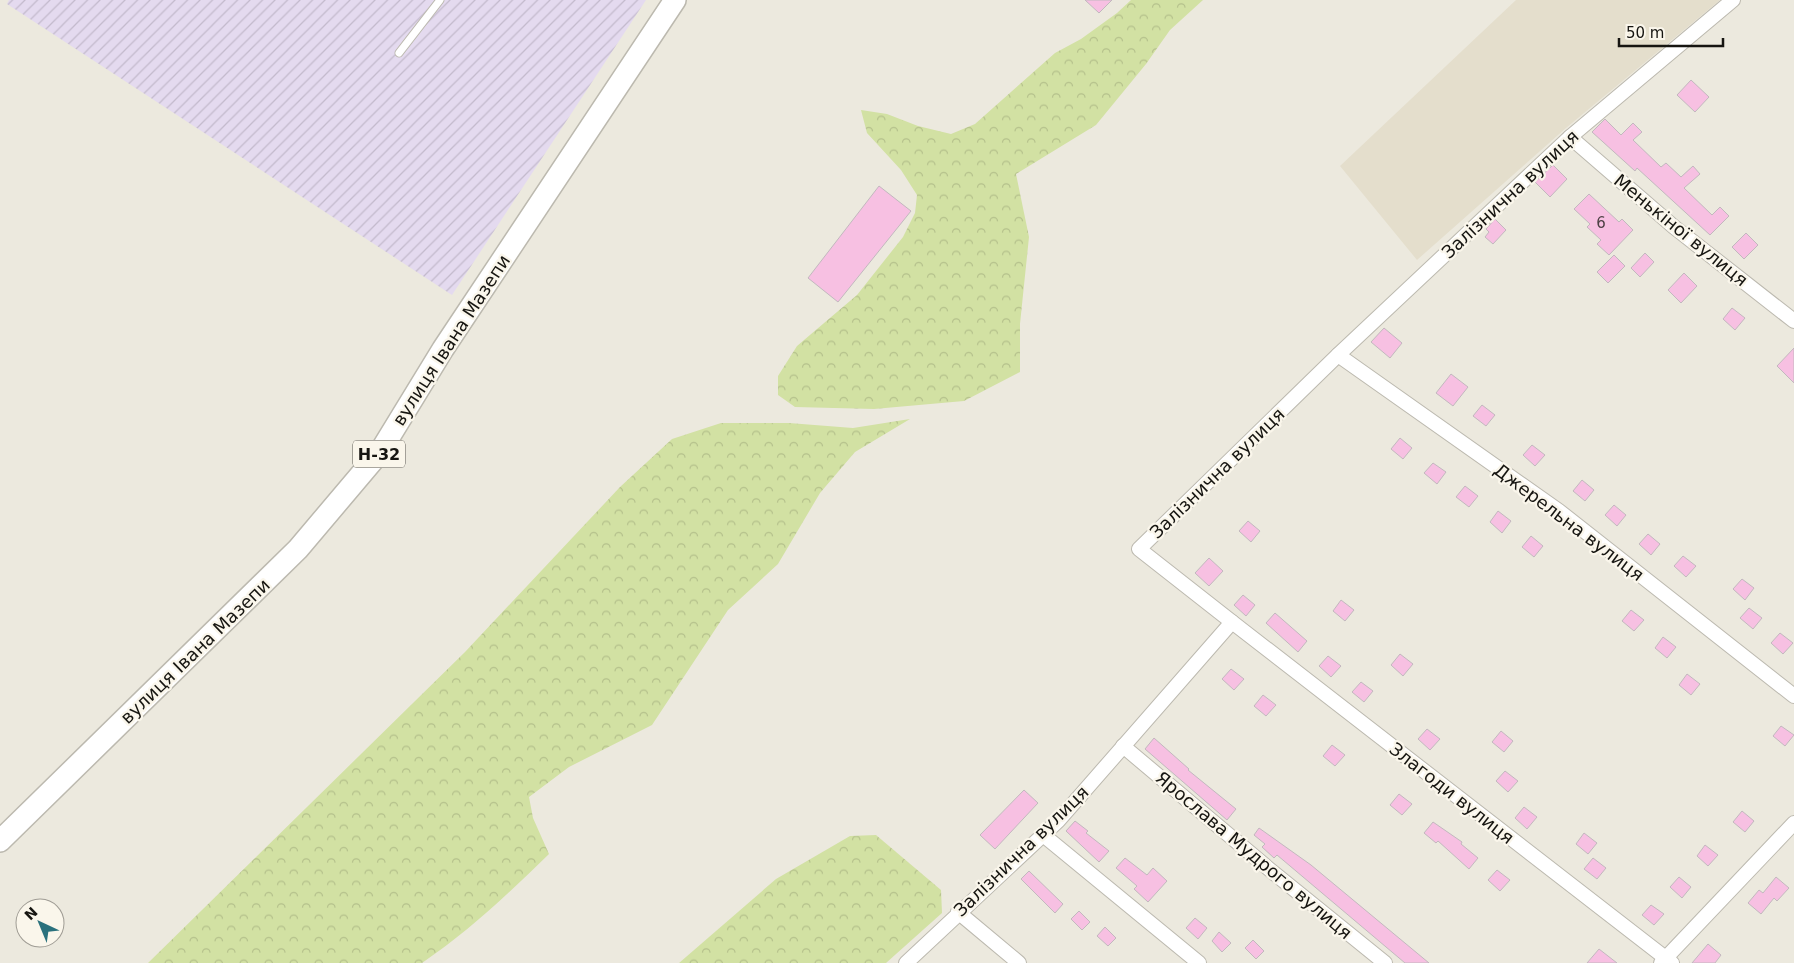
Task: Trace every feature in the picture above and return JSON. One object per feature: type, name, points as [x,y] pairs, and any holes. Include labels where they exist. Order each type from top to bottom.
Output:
[{"type":"main road","name":"вулиця Івана Мазепи","points":[[0,841],[298,549],[380,452],[443,349],[675,0]]},
{"type":"street","name":"Залізнична вулиця","points":[[906,963],[958,912],[1058,821],[1232,622],[1139,549],[1338,355],[1570,137],[1733,0]]},
{"type":"street","name":"Менькіної вулиця","points":[[1570,137],[1674,227],[1794,320]]},
{"type":"street","name":"Джерельна вулиця","points":[[1338,355],[1559,511],[1794,696]]},
{"type":"street","name":"Злагоди вулиця","points":[[1232,622],[1666,961]]},
{"type":"street","name":"Ярослава Мудрого вулиця","points":[[1123,746],[1269,869],[1385,963]]},
{"type":"street","points":[[1666,961],[1794,823]]},
{"type":"street","points":[[1042,834],[1199,963]]},
{"type":"street","points":[[958,912],[1019,963]]},
{"type":"lane","points":[[399,53],[440,0]]},
{"type":"shaded area","points":[[9,0],[646,0],[452,295],[7,4]]},
{"type":"shaded area","points":[[1516,0],[1720,0],[1566,128],[1417,260],[1340,166]]},
{"type":"green space","points":[[1131,0],[1203,0],[1170,30],[1146,64],[1096,125],[1016,174],[1029,237],[1020,324],[1020,372],[964,401],[874,409],[795,407],[778,395],[778,376],[797,346],[857,295],[903,237],[915,213],[917,195],[901,170],[867,133],[861,110],[887,114],[918,126],[951,134],[975,124],[1055,53],[1081,39],[1117,13]]},
{"type":"green space","points":[[910,419],[855,452],[820,493],[778,564],[728,610],[652,725],[569,767],[529,797],[533,818],[549,854],[488,911],[439,951],[422,963],[148,963],[465,652],[620,487],[672,439],[721,423],[789,423],[853,428]]},
{"type":"green space","points":[[876,835],[941,890],[942,913],[886,963],[679,963],[776,879],[850,836]]},
{"type":"building","points":[[1085,0],[1112,0],[1099,13]]},
{"type":"building","points":[[1691,80],[1709,97],[1695,112],[1677,95]]},
{"type":"building","points":[[1605,119],[1621,135],[1633,123],[1642,132],[1633,140],[1661,167],[1666,163],[1681,177],[1693,166],[1700,174],[1684,188],[1712,215],[1720,207],[1729,216],[1710,235],[1637,168],[1635,171],[1592,132]]},
{"type":"building","points":[[1553,165],[1567,179],[1550,197],[1535,182]]},
{"type":"building","points":[[879,186],[911,211],[838,302],[808,278]]},
{"type":"building","points":[[1589,194],[1619,222],[1622,219],[1633,230],[1609,255],[1597,244],[1601,240],[1587,227],[1590,224],[1574,209]]},
{"type":"building","points":[[1495,219],[1506,230],[1493,244],[1485,237],[1489,232],[1486,229]]},
{"type":"building","points":[[1746,233],[1758,245],[1744,259],[1732,247]]},
{"type":"building","points":[[1645,253],[1654,262],[1640,277],[1631,268]]},
{"type":"building","points":[[1614,255],[1625,266],[1608,283],[1597,272]]},
{"type":"building","points":[[1684,273],[1697,286],[1681,303],[1668,290]]},
{"type":"building","points":[[1732,308],[1745,318],[1735,330],[1723,319]]},
{"type":"building","points":[[1384,328],[1402,343],[1390,358],[1371,342]]},
{"type":"building","points":[[1794,348],[1794,383],[1777,366]]},
{"type":"building","points":[[1451,374],[1468,387],[1453,406],[1436,393]]},
{"type":"building","points":[[1482,405],[1495,415],[1486,426],[1473,416]]},
{"type":"building","points":[[1400,438],[1412,448],[1403,459],[1391,449]]},
{"type":"building","points":[[1532,445],[1545,455],[1535,466],[1523,455]]},
{"type":"building","points":[[1433,463],[1446,472],[1437,484],[1424,473]]},
{"type":"building","points":[[1582,480],[1594,490],[1585,501],[1573,491]]},
{"type":"building","points":[[1465,486],[1478,496],[1469,507],[1456,497]]},
{"type":"building","points":[[1614,505],[1626,515],[1617,526],[1605,515]]},
{"type":"building","points":[[1498,511],[1511,521],[1502,533],[1490,522]]},
{"type":"building","points":[[1248,521],[1260,531],[1251,542],[1239,531]]},
{"type":"building","points":[[1648,534],[1660,544],[1651,555],[1639,544]]},
{"type":"building","points":[[1531,536],[1543,546],[1534,557],[1522,547]]},
{"type":"building","points":[[1683,556],[1696,566],[1686,577],[1674,566]]},
{"type":"building","points":[[1209,558],[1223,571],[1209,586],[1195,573]]},
{"type":"building","points":[[1742,579],[1754,588],[1745,600],[1733,589]]},
{"type":"building","points":[[1243,595],[1255,605],[1246,616],[1234,605]]},
{"type":"building","points":[[1341,600],[1354,610],[1345,621],[1333,611]]},
{"type":"building","points":[[1749,608],[1762,618],[1753,629],[1740,618]]},
{"type":"building","points":[[1631,610],[1644,620],[1634,631],[1622,621]]},
{"type":"building","points":[[1275,613],[1307,641],[1298,652],[1266,623]]},
{"type":"building","points":[[1780,633],[1793,643],[1783,654],[1771,643]]},
{"type":"building","points":[[1663,637],[1676,647],[1667,658],[1655,648]]},
{"type":"building","points":[[1400,654],[1413,664],[1403,676],[1391,665]]},
{"type":"building","points":[[1328,656],[1341,666],[1331,677],[1319,666]]},
{"type":"building","points":[[1231,669],[1244,679],[1234,690],[1222,679]]},
{"type":"building","points":[[1687,674],[1700,684],[1691,695],[1679,685]]},
{"type":"building","points":[[1361,682],[1373,691],[1364,702],[1352,692]]},
{"type":"building","points":[[1263,695],[1276,705],[1266,716],[1254,706]]},
{"type":"building","points":[[1781,726],[1794,735],[1785,746],[1773,736]]},
{"type":"building","points":[[1427,729],[1440,739],[1430,750],[1418,739]]},
{"type":"building","points":[[1501,731],[1513,741],[1504,752],[1492,742]]},
{"type":"building","points":[[1154,738],[1188,770],[1236,809],[1227,820],[1145,749]]},
{"type":"building","points":[[1332,745],[1345,755],[1335,766],[1323,756]]},
{"type":"building","points":[[1505,771],[1518,781],[1508,792],[1496,781]]},
{"type":"building","points":[[1024,790],[1038,803],[995,849],[980,835]]},
{"type":"building","points":[[1399,794],[1412,804],[1402,815],[1390,805]]},
{"type":"building","points":[[1524,807],[1537,817],[1527,829],[1515,818]]},
{"type":"building","points":[[1742,811],[1754,821],[1745,832],[1733,822]]},
{"type":"building","points":[[1075,821],[1088,831],[1086,833],[1109,851],[1099,862],[1066,831]]},
{"type":"building","points":[[1433,822],[1462,842],[1461,844],[1478,858],[1469,869],[1438,841],[1436,843],[1424,833]]},
{"type":"building","points":[[1259,828],[1311,865],[1429,963],[1405,963],[1277,855],[1274,858],[1262,847],[1265,844],[1254,835]]},
{"type":"building","points":[[1584,833],[1597,843],[1588,854],[1576,844]]},
{"type":"building","points":[[1705,845],[1718,855],[1708,866],[1697,856]]},
{"type":"building","points":[[1125,858],[1147,875],[1153,868],[1167,881],[1148,902],[1134,889],[1137,886],[1116,868]]},
{"type":"building","points":[[1593,858],[1606,868],[1597,879],[1584,869]]},
{"type":"building","points":[[1497,870],[1510,880],[1500,891],[1488,880]]},
{"type":"building","points":[[1029,871],[1063,904],[1055,913],[1021,879]]},
{"type":"building","points":[[1679,877],[1691,887],[1682,898],[1670,887]]},
{"type":"building","points":[[1776,877],[1789,888],[1777,901],[1774,898],[1761,914],[1748,903],[1759,890],[1763,893]]},
{"type":"building","points":[[1651,905],[1664,914],[1654,925],[1642,915]]},
{"type":"building","points":[[1079,911],[1090,922],[1082,930],[1071,919]]},
{"type":"building","points":[[1195,918],[1207,928],[1198,939],[1186,928]]},
{"type":"building","points":[[1105,927],[1116,938],[1108,946],[1097,936]]},
{"type":"building","points":[[1219,932],[1231,943],[1222,952],[1212,941]]},
{"type":"building","points":[[1253,940],[1264,951],[1256,959],[1245,948]]},
{"type":"building","points":[[1708,944],[1721,955],[1715,963],[1692,963]]},
{"type":"building","points":[[1599,949],[1617,963],[1587,963]]}]
